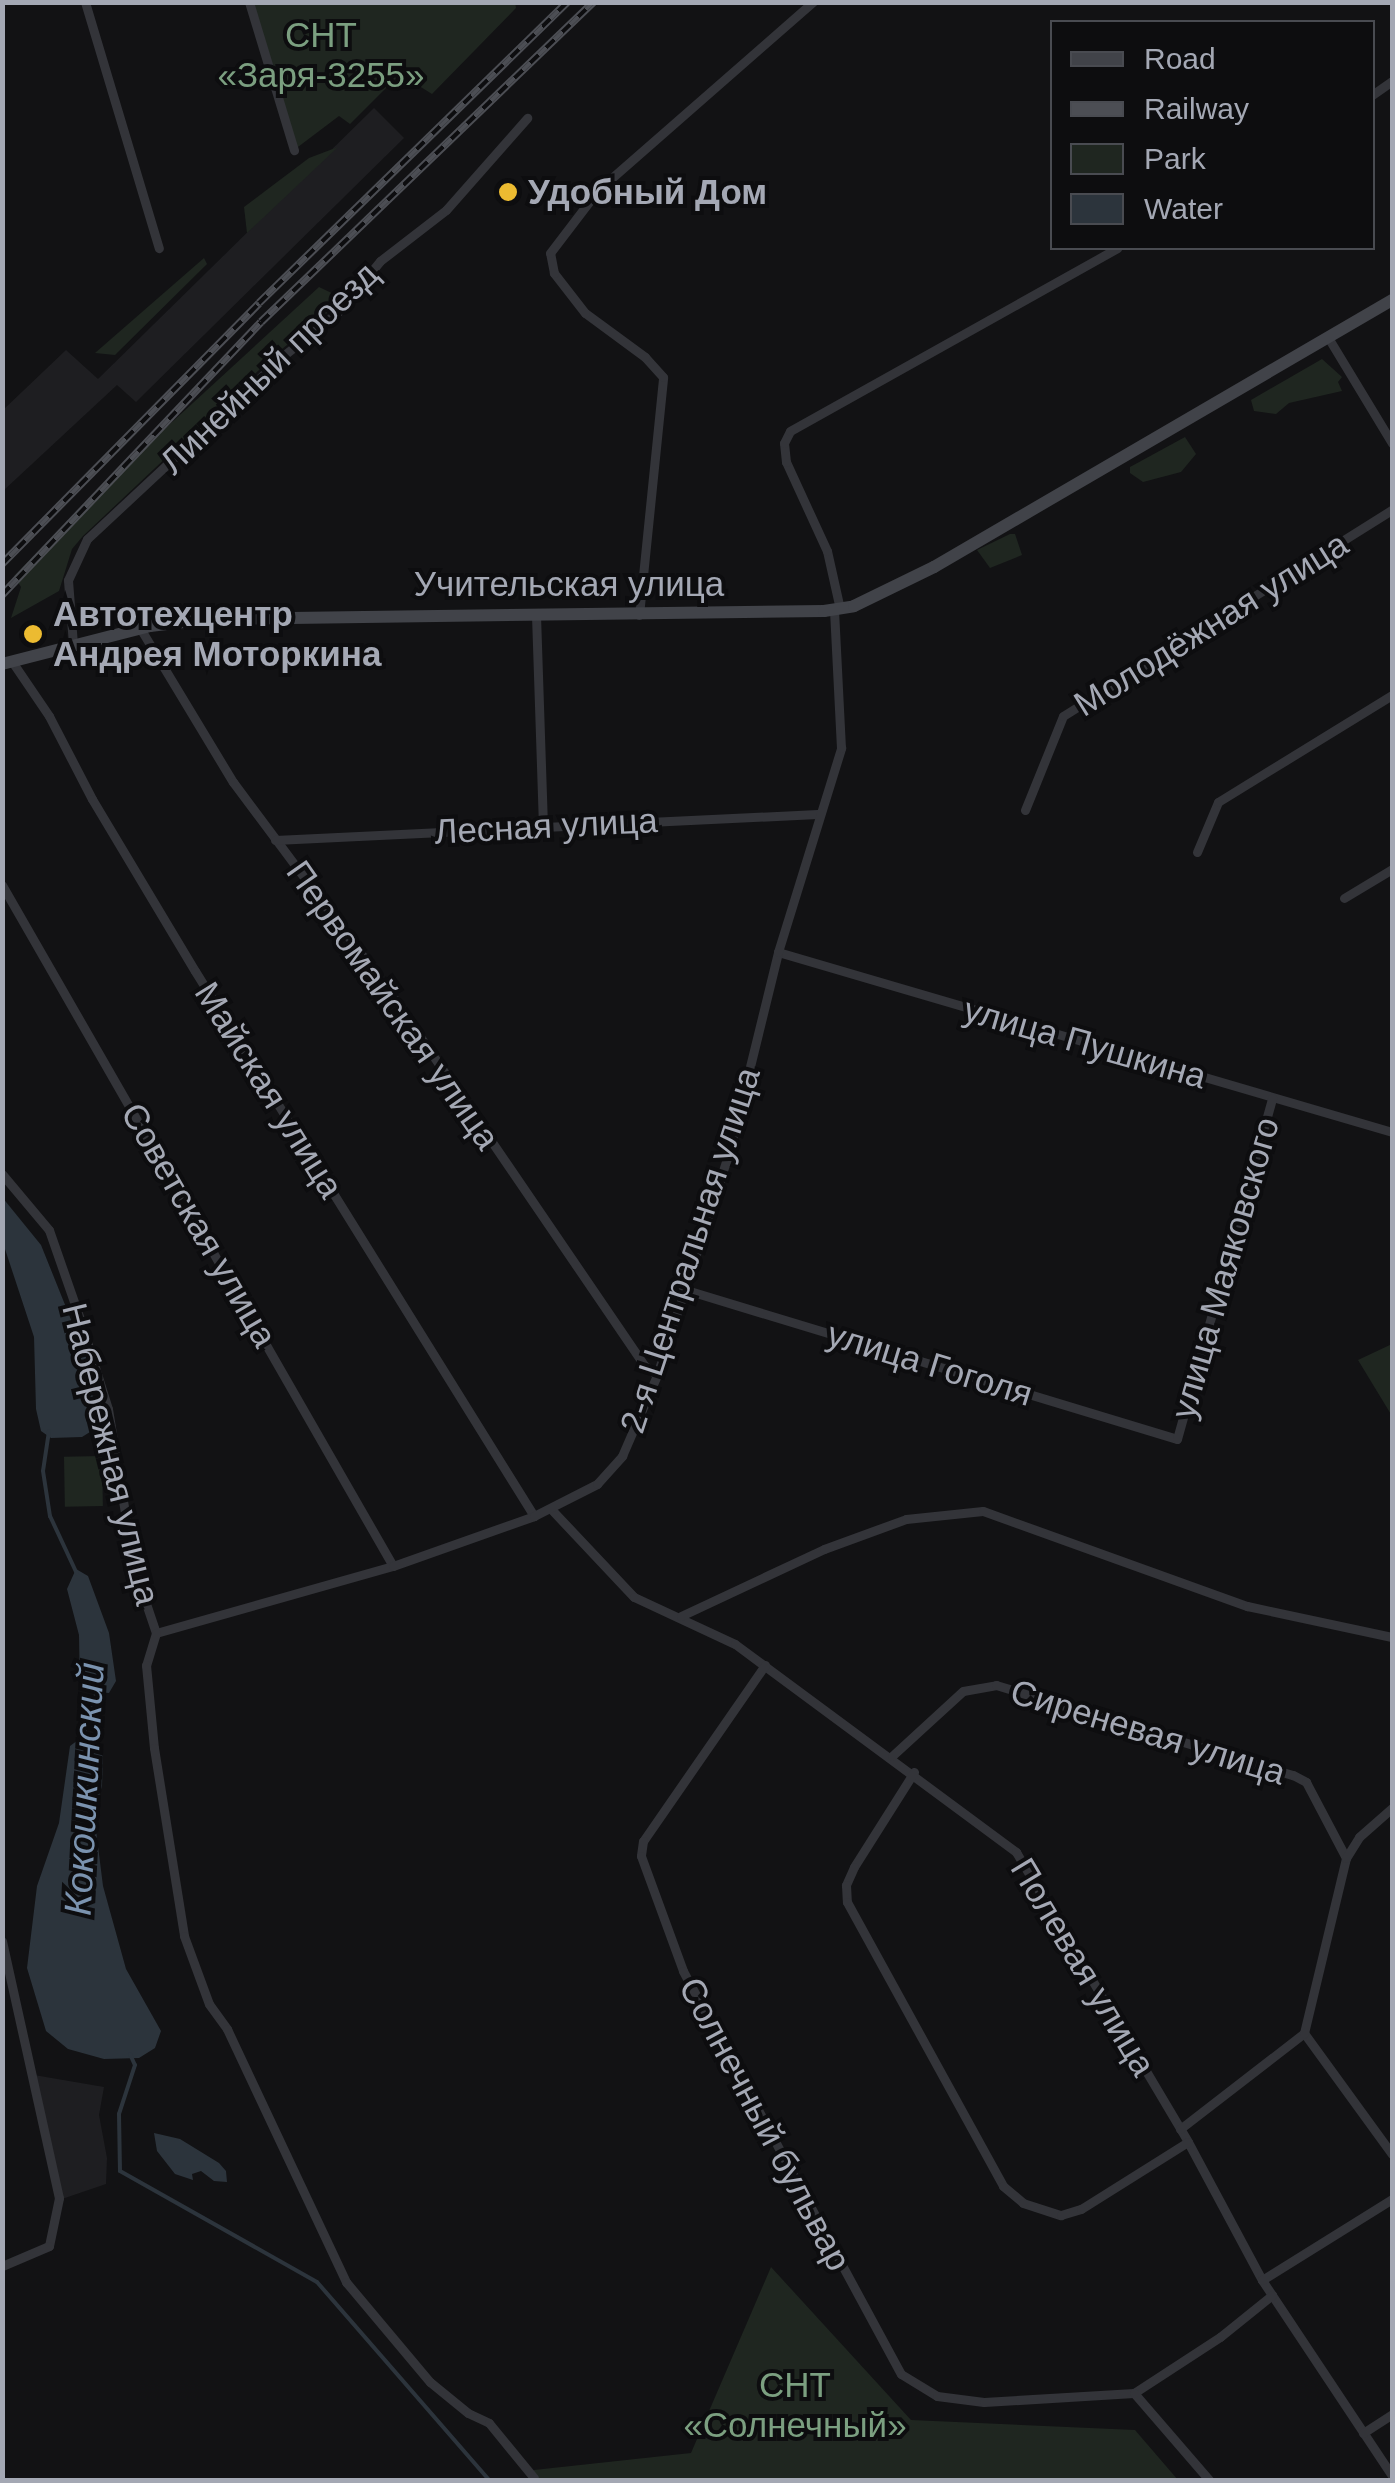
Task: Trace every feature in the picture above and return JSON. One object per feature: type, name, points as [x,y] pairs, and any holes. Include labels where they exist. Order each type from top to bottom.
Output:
[{"type":"street","points":[[86,2],[159,248]]},
{"type":"street","points":[[249,2],[294,150]]},
{"type":"street","points":[[639,614],[662,377],[646,357],[585,313],[550,266],[554,244],[598,190],[813,2]]},
{"type":"street","name":"Линейный проезд","points":[[73,644],[68,580],[87,539],[283,356],[338,312],[380,262],[446,210],[528,118]]},
{"type":"street","points":[[838,610],[827,551],[786,462],[784,443],[790,431],[1113,250]]},
{"type":"street","name":"Учительская улица","points":[[7,662],[140,628],[246,617],[838,610],[890,592],[1392,300]]},
{"type":"street","points":[[1329,339],[1392,443]]},
{"type":"street","name":"Молодёжная улица","points":[[1024,810],[1064,716],[1392,510]]},
{"type":"street","name":"2-я Центральная улица","points":[[156,1633],[393,1566],[534,1516],[610,1472],[632,1440],[729,1152],[778,952],[840,748],[838,610]]},
{"type":"street","points":[[536,615],[544,824]]},
{"type":"street","name":"Первомайская улица","points":[[140,628],[233,782],[391,994],[633,1349],[656,1375]]},
{"type":"street","name":"Майская улица","points":[[7,662],[49,716],[92,799],[195,971],[534,1516]]},
{"type":"street","points":[[1197,852],[1218,802],[1392,695]]},
{"type":"street","name":"Лесная улица","points":[[275,840],[544,824],[817,814]]},
{"type":"street","points":[[1344,898],[1392,869]]},
{"type":"street","name":"Советская улица","points":[[2,884],[393,1566]]},
{"type":"street","name":"улица Пушкина","points":[[778,952],[1392,1132]]},
{"type":"street","name":"улица Маяковского","points":[[1178,1439],[1272,1098]]},
{"type":"street","name":"Набережная улица","points":[[2,1174],[49,1230],[74,1302],[108,1409],[134,1568],[156,1633]]},
{"type":"street","name":"улица Гоголя","points":[[683,1290],[1178,1439]]},
{"type":"street","name":"Полевая улица","points":[[551,1509],[634,1597],[681,1616],[765,1665],[914,1772],[1016,1852],[1188,2142],[1262,2280],[1392,2476]]},
{"type":"street","points":[[681,1616],[824,1549],[906,1519],[983,1512],[1247,1606],[1392,1637]]},
{"type":"street","points":[[156,1633],[146,1664],[154,1748],[184,1936],[209,2004],[226,2029],[346,2282],[430,2382],[468,2413],[489,2422],[534,2478]]},
{"type":"street","name":"Солнечный бульвар","points":[[765,1665],[643,1841],[641,1856],[683,1971],[901,2374],[937,2396],[984,2402],[1134,2393],[1220,2337],[1272,2295]]},
{"type":"street","name":"Сиреневая улица","points":[[892,1756],[964,1691],[996,1685],[1293,1774],[1306,1782],[1346,1858]]},
{"type":"street","points":[[914,1772],[854,1867],[846,1885],[847,1902],[1004,2186],[1023,2204],[1062,2215],[1081,2209],[1188,2142]]},
{"type":"street","points":[[1180,2129],[1304,2033],[1346,1858],[1360,1837],[1392,1808]]},
{"type":"street","points":[[2,1941],[58,2198],[49,2246],[2,2266]]},
{"type":"street","points":[[1304,2033],[1392,2154]]},
{"type":"street","points":[[1262,2280],[1392,2199]]},
{"type":"street","points":[[1134,2393],[1208,2480]]},
{"type":"street","points":[[1364,2433],[1392,2414]]},
{"type":"shaded area","points":[[374,108],[404,138],[136,402],[117,385],[3,491],[3,410],[66,350],[98,379]]},
{"type":"shaded area","points":[[34,2075],[104,2087],[99,2115],[107,2158],[106,2184],[62,2199]]},
{"type":"green space","name":"СНТ «Заря-3255»","points":[[515,2],[516,8],[432,94],[400,74],[350,124],[339,116],[294,150],[249,3]]},
{"type":"green space","points":[[338,147],[247,233],[244,207],[309,158]]},
{"type":"green space","points":[[204,258],[207,264],[115,355],[95,353]]},
{"type":"green space","points":[[319,287],[340,297],[337,305],[277,353],[83,536],[72,549],[59,591],[11,618],[21,587],[14,576],[95,493]]},
{"type":"green space","points":[[1322,359],[1342,377],[1338,382],[1342,391],[1289,403],[1276,414],[1254,411],[1251,400]]},
{"type":"green space","points":[[1185,437],[1196,454],[1181,472],[1143,482],[1130,473],[1130,467]]},
{"type":"green space","points":[[1015,534],[1022,555],[990,568],[977,550]]},
{"type":"green space","points":[[1392,1344],[1392,1416],[1358,1360]]},
{"type":"green space","points":[[102,1456],[103,1506],[65,1507],[64,1457]]},
{"type":"green space","name":"СНТ «Солнечный»","points":[[771,2267],[911,2420],[1135,2430],[1178,2480],[531,2480],[534,2470],[691,2453]]},
{"type":"water","points":[[2,1197],[41,1245],[86,1357],[98,1427],[82,1437],[51,1438],[41,1431],[36,1409],[34,1337],[3,1243]]},
{"type":"water","points":[[76,1569],[88,1576],[109,1633],[116,1681],[109,1693],[80,1690],[79,1635],[67,1589]]},
{"type":"water","points":[[82,1737],[103,1756],[102,1786],[94,1814],[103,1886],[126,1969],[161,2031],[155,2048],[139,2058],[104,2059],[68,2049],[46,2031],[27,1968],[37,1886],[59,1823],[70,1746]]},
{"type":"water","points":[[154,2133],[180,2139],[219,2163],[226,2171],[227,2182],[214,2181],[201,2171],[192,2174],[193,2180],[175,2174],[157,2151]]},
{"type":"waterway","name":"Кокошкинский","points":[[49,1431],[43,1471],[50,1516],[77,1574]]},
{"type":"waterway","name":"Кокошкинский","points":[[82,1739],[97,1691]]},
{"type":"waterway","name":"Кокошкинский","points":[[130,2054],[135,2065],[119,2114],[120,2171],[317,2282],[489,2480]]},
{"type":"railway","points":[[2,564],[259,303],[567,2]]},
{"type":"railway","points":[[2,595],[261,322],[594,2]]},
{"type":"place","name":"Удобный Дом","points":[[508,192]]},
{"type":"place","name":"Автотехцентр Андрея Моторкина","points":[[33,634]]}]
